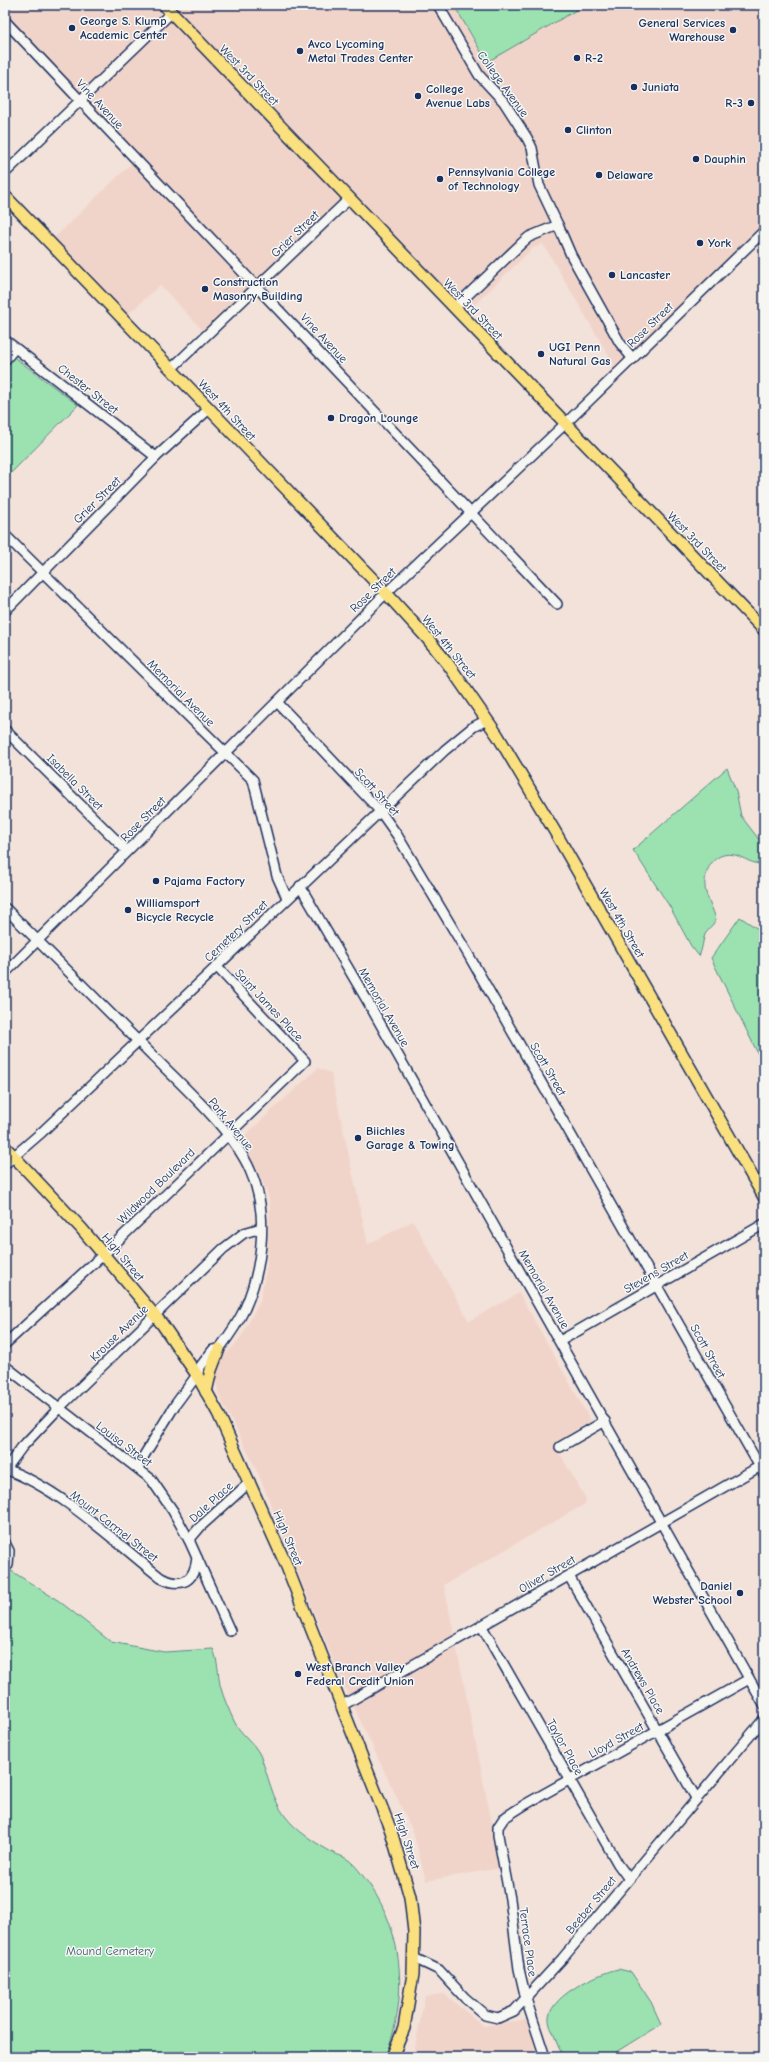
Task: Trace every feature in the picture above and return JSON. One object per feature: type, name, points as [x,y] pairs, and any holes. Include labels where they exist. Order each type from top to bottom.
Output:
[{"type":"main road","name":"West 3rd Street","points":[[168,9],[764,630]]},
{"type":"main road","name":"West 4th Street","points":[[5,196],[386,593],[427,638],[487,720],[544,813],[764,1197]]},
{"type":"main road","name":"High Street","points":[[5,1147],[104,1254],[156,1314],[197,1375],[250,1482],[343,1705],[401,1861],[413,1918],[414,1958],[409,2002],[404,2028],[392,2057]]},
{"type":"main road","points":[[206,1392],[211,1370],[219,1349]]},
{"type":"street","name":"College Avenue","points":[[438,5],[479,75],[504,102],[527,138],[532,148],[539,185],[571,254],[620,343],[633,359]]},
{"type":"street","points":[[5,173],[81,100],[168,9]]},
{"type":"street","name":"Vine Avenue","points":[[5,21],[558,604]]},
{"type":"street","name":"Grier Street","points":[[171,369],[350,198]]},
{"type":"street","points":[[454,308],[529,237],[558,225]]},
{"type":"street","name":"Rose Street","points":[[5,973],[386,593],[633,359],[764,231]]},
{"type":"street","name":"Chester Street","points":[[5,340],[156,457]]},
{"type":"street","points":[[5,360],[16,348]]},
{"type":"street","name":"Grier Street","points":[[5,611],[156,457],[209,409]]},
{"type":"street","name":"Memorial Avenue","points":[[5,535],[253,780],[276,876],[287,898]]},
{"type":"street","name":"Scott Street","points":[[277,702],[380,811],[393,828],[439,904],[763,1468]]},
{"type":"street","name":"Cemetery Street","points":[[5,1164],[42,1132],[287,898],[462,735],[487,720]]},
{"type":"street","name":"Isabella Street","points":[[5,730],[127,851]]},
{"type":"street","name":"Memorial Avenue","points":[[300,886],[560,1341],[764,1705]]},
{"type":"street","name":"Park Avenue","points":[[5,908],[138,1040],[227,1135],[247,1163],[256,1184],[261,1228],[259,1256],[252,1290],[236,1324],[219,1349],[213,1350],[200,1367],[197,1375],[175,1405],[137,1467]]},
{"type":"street","name":"Saint James Place","points":[[216,966],[305,1061]]},
{"type":"street","name":"Wildwood Boulevard","points":[[5,1344],[104,1254],[305,1061]]},
{"type":"street","name":"Stevens Street","points":[[560,1341],[764,1224]]},
{"type":"street","name":"Krouse Avenue","points":[[5,1470],[22,1447],[59,1408],[232,1241],[251,1230],[261,1228]]},
{"type":"street","name":"Louisa Street","points":[[5,1366],[151,1479],[189,1540],[230,1631]]},
{"type":"street","points":[[560,1447],[605,1421]]},
{"type":"street","name":"Oliver Street","points":[[343,1705],[661,1522],[763,1468]]},
{"type":"street","name":"Mount Carmel Street","points":[[5,1470],[21,1474],[65,1502],[161,1578],[175,1583],[187,1580],[193,1574],[197,1558]]},
{"type":"street","name":"Dale Place","points":[[189,1540],[200,1527],[250,1482]]},
{"type":"street","points":[[5,1543],[9,1551],[8,1564]]},
{"type":"street","name":"Andrews Place","points":[[569,1576],[696,1798]]},
{"type":"street","name":"Taylor Place","points":[[481,1626],[618,1864],[629,1879]]},
{"type":"street","name":"Lloyd Street","points":[[498,1828],[504,1818],[750,1679]]},
{"type":"street","name":"Beeber Street","points":[[414,1958],[439,1970],[465,1998],[485,2015],[492,2018],[506,2016],[520,2006],[764,1719]]},
{"type":"street","name":"Terrace Place","points":[[498,1828],[510,1899],[519,1969],[526,1999],[544,2057]]},
{"type":"shaded area","name":"Pennsylvania College of Technology","points":[[5,5],[764,5],[764,226],[616,368],[543,244],[533,248],[462,317],[350,198],[207,335],[160,285],[123,319],[50,242],[136,159],[5,21]]},
{"type":"shaded area","points":[[318,1068],[331,1073],[368,1244],[413,1221],[469,1321],[519,1293],[591,1421],[554,1443],[586,1499],[585,1504],[444,1585],[501,1868],[426,1881],[413,1832],[341,1680],[258,1473],[219,1395],[215,1379],[220,1361],[241,1337],[260,1301],[267,1266],[270,1205],[267,1192],[242,1138]]},
{"type":"shaded area","points":[[444,1994],[484,2026],[527,2019],[537,2057],[413,2057],[425,1996]]},
{"type":"green space","points":[[454,5],[585,5],[487,62]]},
{"type":"green space","points":[[14,357],[78,405],[5,479],[5,368]]},
{"type":"green space","points":[[727,768],[736,791],[741,816],[764,846],[764,864],[727,854],[720,856],[710,865],[705,878],[705,885],[706,893],[716,919],[706,932],[699,956],[691,946],[670,907],[633,850]]},
{"type":"green space","points":[[740,917],[764,933],[764,1066],[711,958]]},
{"type":"green space","name":"Mound Cemetery","points":[[5,1567],[59,1601],[111,1642],[164,1652],[213,1649],[217,1662],[220,1685],[228,1708],[237,1726],[260,1755],[273,1794],[285,1816],[307,1837],[333,1853],[345,1858],[359,1870],[381,1903],[390,1924],[396,1946],[400,1991],[392,2036],[385,2057],[5,2057]]},
{"type":"green space","points":[[618,1969],[631,1972],[651,2002],[661,2024],[608,2057],[565,2057],[558,2047],[550,2024],[549,2017],[552,2009],[559,2000],[577,1986],[599,1975]]},
{"type":"place","name":"George S. Klump Academic Center","points":[[72,28]]},
{"type":"place","name":"General Services Warehouse","points":[[733,30]]},
{"type":"place","name":"Avco Lycoming Metal Trades Center","points":[[300,51]]},
{"type":"place","name":"R-2","points":[[577,58]]},
{"type":"place","name":"Juniata","points":[[634,87]]},
{"type":"place","name":"College Avenue Labs","points":[[418,96]]},
{"type":"place","name":"R-3","points":[[751,103]]},
{"type":"place","name":"Clinton","points":[[568,130]]},
{"type":"place","name":"Dauphin","points":[[696,159]]},
{"type":"place","name":"Delaware","points":[[599,175]]},
{"type":"place","name":"Pennsylvania College of Technology","points":[[440,179]]},
{"type":"place","name":"York","points":[[700,243]]},
{"type":"place","name":"Lancaster","points":[[612,275]]},
{"type":"place","name":"Construction Masonry Building","points":[[205,289]]},
{"type":"place","name":"UGI Penn Natural Gas","points":[[541,354]]},
{"type":"place","name":"Dragon Lounge","points":[[331,418]]},
{"type":"place","name":"Pajama Factory","points":[[156,881]]},
{"type":"place","name":"Williamsport Bicycle Recycle","points":[[128,910]]},
{"type":"place","name":"Biichles Garage & Towing","points":[[358,1138]]},
{"type":"place","name":"Daniel Webster School","points":[[740,1593]]},
{"type":"place","name":"West Branch Valley Federal Credit Union","points":[[298,1674]]}]
